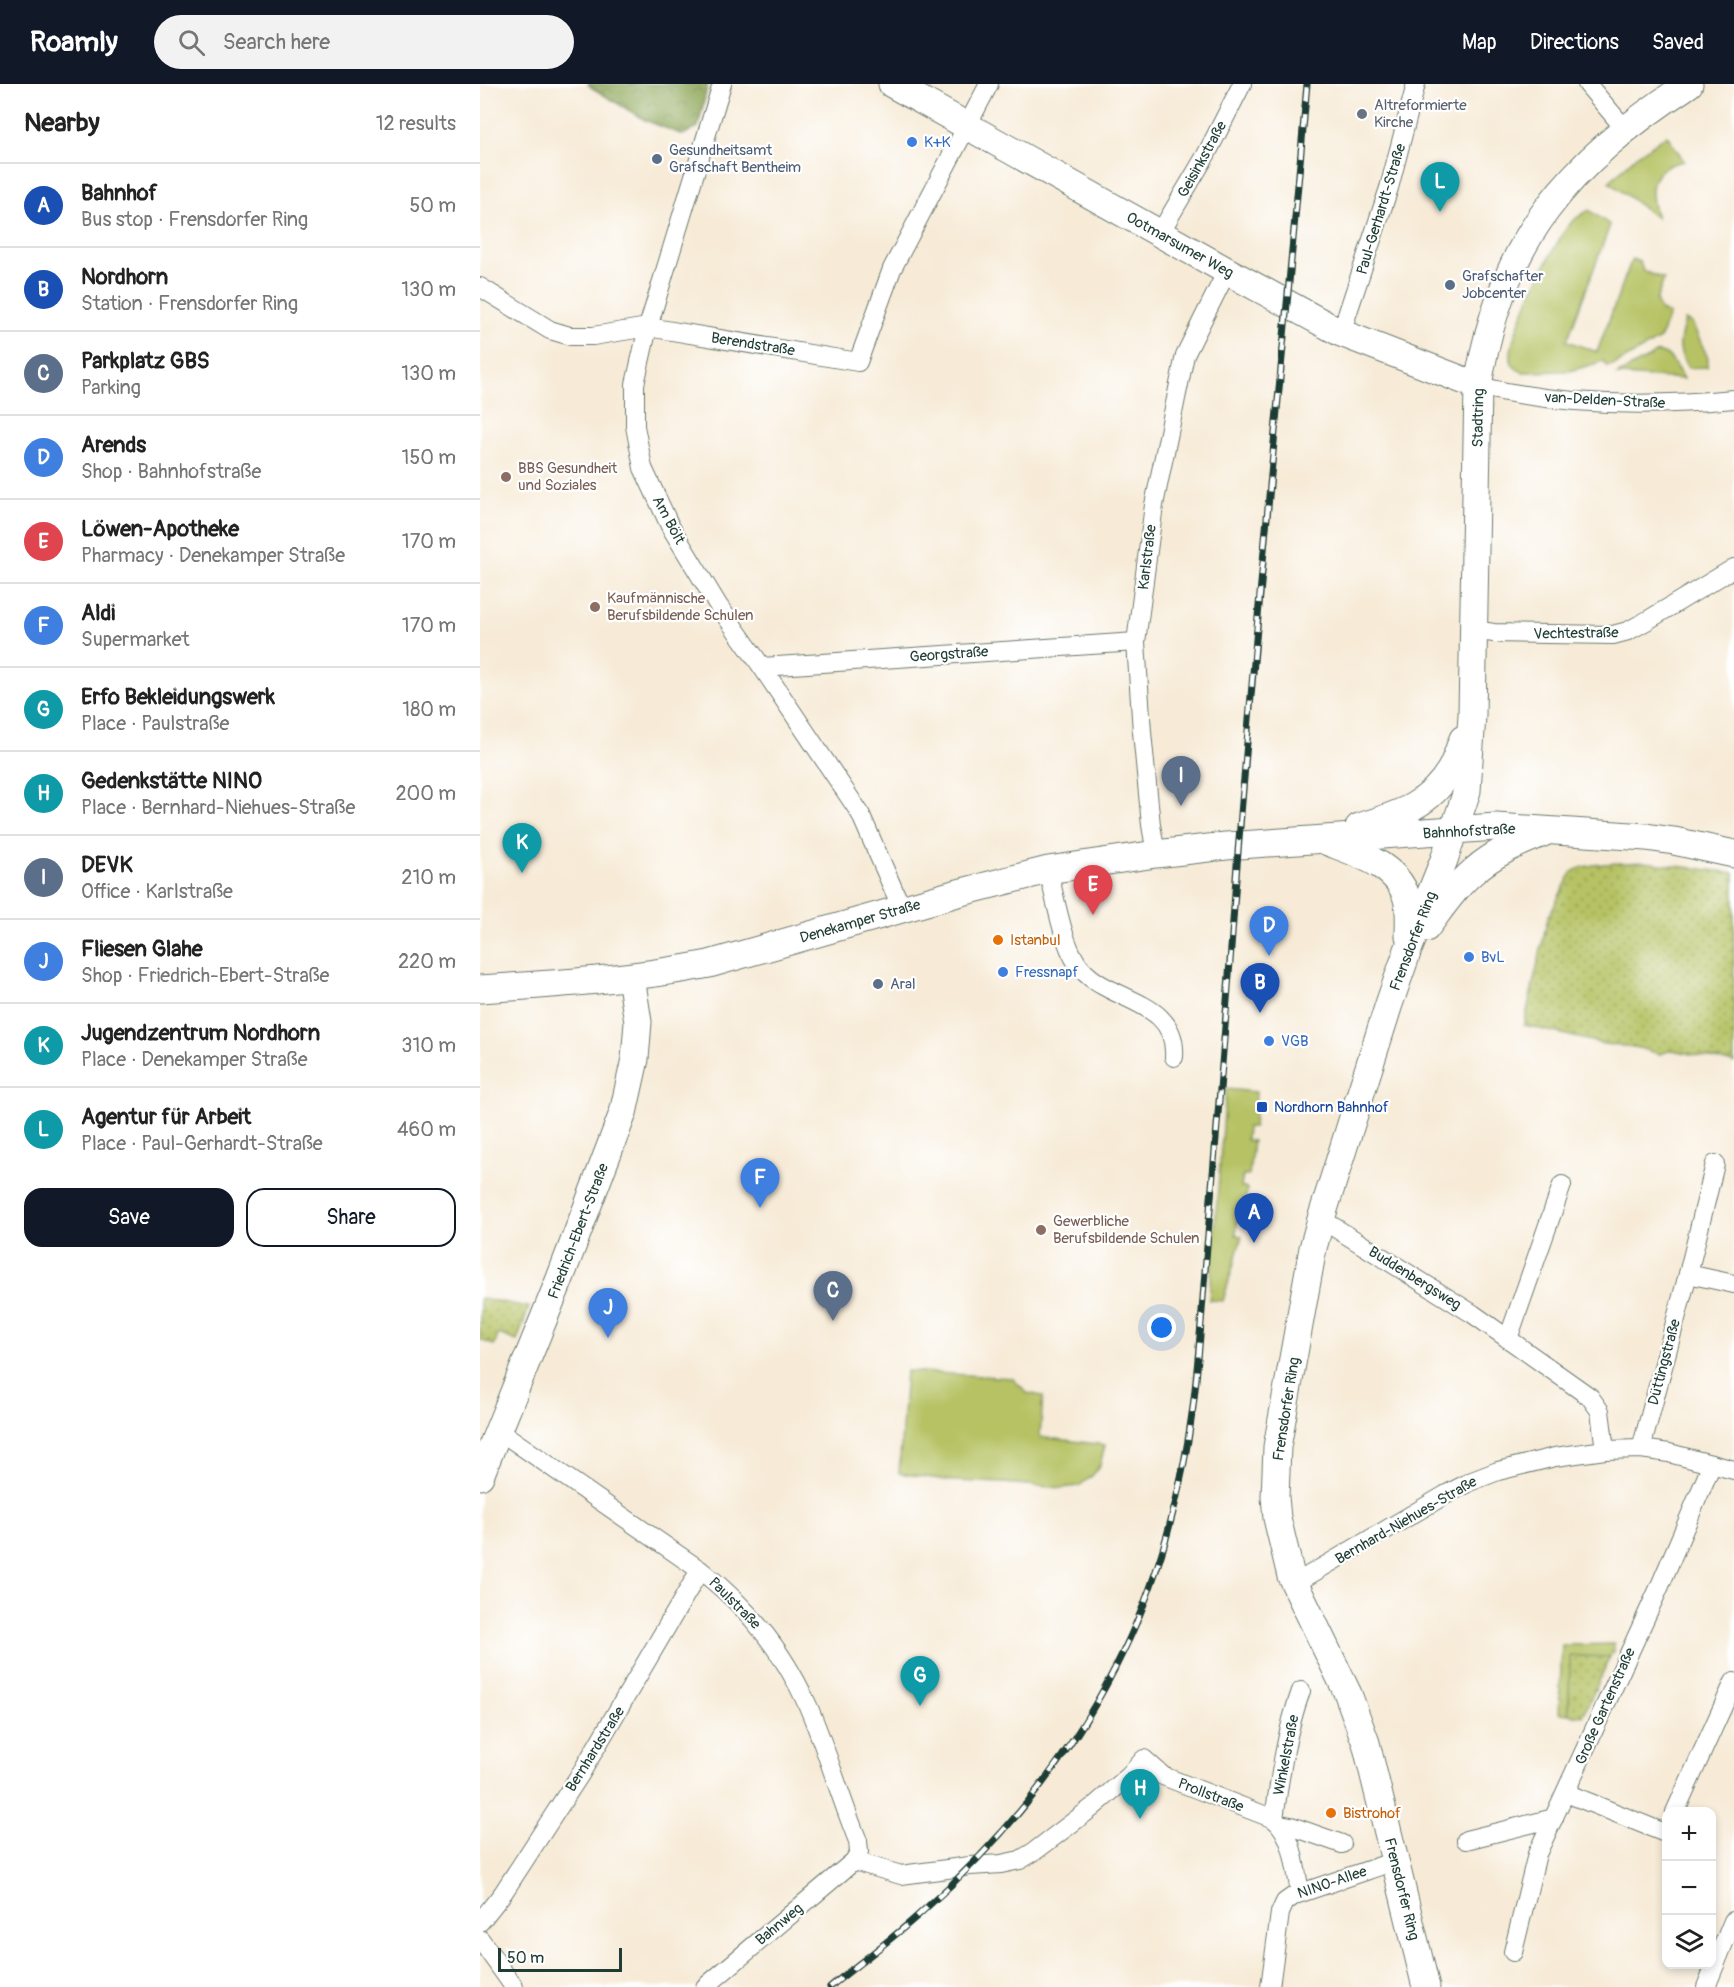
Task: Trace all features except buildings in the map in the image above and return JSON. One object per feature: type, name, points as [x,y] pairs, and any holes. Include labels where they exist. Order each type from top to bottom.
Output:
[{"type":"street","name":"Am Bölt","points":[[722,84],[648,327],[635,384],[635,426],[643,468],[670,526],[718,605],[860,813],[902,909]]},
{"type":"street","name":"Ootmarsumer Weg","points":[[892,84],[1341,333],[1478,386]]},
{"type":"street","points":[[967,126],[989,84]]},
{"type":"street","name":"Geisinkstraße","points":[[1160,233],[1206,155],[1242,84]]},
{"type":"street","name":"Paul-Gerhardt-Straße","points":[[1341,333],[1389,188],[1416,84]]},
{"type":"street","points":[[1587,84],[1625,129]]},
{"type":"street","name":"Stadtring","points":[[1455,830],[1467,791],[1472,715],[1478,386],[1484,346],[1498,300],[1516,257],[1538,219],[1565,184],[1625,129],[1689,84]]},
{"type":"street","name":"Berendstraße","points":[[480,287],[550,330],[570,336],[593,336],[648,327],[858,362],[892,269],[967,126]]},
{"type":"street","name":"Karlstraße","points":[[1156,854],[1143,744],[1136,642],[1154,505],[1185,355],[1227,271]]},
{"type":"street","name":"van-Delden-Straße","points":[[1478,386],[1509,393],[1575,402],[1682,403],[1734,399]]},
{"type":"street","name":"Vechtestraße","points":[[1473,630],[1494,633],[1613,635],[1628,631],[1648,620],[1734,568]]},
{"type":"street","name":"Georgstraße","points":[[762,667],[1136,642]]},
{"type":"street","points":[[1322,840],[1405,812],[1431,794],[1442,783],[1452,767],[1472,715]]},
{"type":"street","name":"Bahnhofstraße","points":[[1239,845],[1496,827],[1655,838],[1734,854]]},
{"type":"street","name":"Frensdorfer Ring","points":[[1426,1987],[1366,1743],[1348,1694],[1294,1584],[1277,1518],[1275,1497],[1277,1447],[1313,1248],[1408,950],[1455,830]]},
{"type":"street","points":[[1408,950],[1474,870],[1508,848],[1550,830]]},
{"type":"street","points":[[1322,840],[1375,861],[1389,871],[1400,885],[1408,901],[1408,950]]},
{"type":"street","name":"Denekamper Straße","points":[[480,989],[583,983],[709,964],[1048,870],[1156,854],[1239,845]]},
{"type":"street","points":[[1048,870],[1067,941],[1076,963],[1104,988],[1145,1006],[1161,1018],[1170,1030],[1175,1046],[1174,1057]]},
{"type":"street","name":"Friedrich-Ebert-Straße","points":[[480,1476],[559,1281],[623,1113],[635,1059],[638,1022],[631,977]]},
{"type":"street","name":"Düttingstraße","points":[[1641,1449],[1715,1164]]},
{"type":"street","points":[[1509,1339],[1562,1185]]},
{"type":"street","name":"Buddenbergsweg","points":[[1321,1219],[1509,1339],[1590,1397],[1596,1404],[1602,1419],[1605,1450]]},
{"type":"street","points":[[1688,1274],[1734,1284]]},
{"type":"street","name":"Paulstraße","points":[[498,1430],[700,1570],[737,1602],[763,1631],[788,1667],[809,1708],[858,1841],[859,1852],[854,1861]]},
{"type":"street","name":"Bernhard-Niehues-Straße","points":[[1294,1584],[1445,1495],[1498,1471],[1555,1457],[1605,1450],[1641,1449],[1669,1453],[1734,1470]]},
{"type":"street","name":"Große Gartenstraße","points":[[1513,1952],[1537,1854],[1659,1588],[1712,1464]]},
{"type":"street","name":"Bernhardstraße","points":[[480,1922],[503,1893],[581,1773],[700,1570]]},
{"type":"street","points":[[1677,1807],[1734,1682]]},
{"type":"street","name":"Winkelstraße","points":[[1277,1822],[1286,1742],[1301,1691]]},
{"type":"street","name":"Prollstraße","points":[[854,1861],[901,1875],[1020,1860],[1093,1808],[1144,1760],[1163,1776],[1277,1822],[1342,1844]]},
{"type":"street","points":[[1566,1793],[1662,1832]]},
{"type":"street","points":[[1466,1840],[1554,1818]]},
{"type":"street","points":[[1277,1822],[1290,1844],[1300,1892]]},
{"type":"street","name":"Bahnweg","points":[[705,1987],[854,1861]]},
{"type":"street","name":"NINO-Allee","points":[[1270,1987],[1281,1907],[1289,1898],[1300,1892],[1395,1861]]},
{"type":"street","points":[[1706,1987],[1733,1921]]},
{"type":"street","points":[[480,1939],[514,1987]]},
{"type":"green space","points":[[588,84],[708,84],[698,127],[683,135],[645,120]]},
{"type":"green space","points":[[1667,135],[1684,161],[1664,168],[1654,181],[1652,197],[1657,218],[1609,182],[1636,156]]},
{"type":"green space","points":[[1589,210],[1610,225],[1567,341],[1597,352],[1632,259],[1640,262],[1643,271],[1664,279],[1656,301],[1661,311],[1669,314],[1660,339],[1614,365],[1606,366],[1604,361],[1570,371],[1523,372],[1514,366],[1511,360],[1516,332],[1524,312],[1543,269],[1563,234],[1572,222]]},
{"type":"green space","points":[[1685,320],[1692,323],[1708,358],[1707,367],[1688,368],[1684,361],[1680,345]]},
{"type":"green space","points":[[1658,352],[1669,356],[1684,379],[1617,375]]},
{"type":"green space","points":[[1643,862],[1734,873],[1734,1063],[1672,1050],[1660,1054],[1635,1047],[1604,1044],[1524,1025],[1548,917],[1572,872],[1587,866]]},
{"type":"green space","points":[[1226,1089],[1256,1092],[1254,1127],[1247,1127],[1246,1140],[1253,1141],[1249,1175],[1243,1175],[1241,1187],[1247,1189],[1243,1222],[1237,1222],[1236,1235],[1242,1236],[1223,1301],[1209,1300]]},
{"type":"green space","points":[[480,1298],[529,1307],[517,1341],[499,1334],[494,1345],[480,1340]]},
{"type":"green space","points":[[906,1371],[1012,1378],[1027,1393],[1043,1396],[1040,1437],[1105,1445],[1100,1465],[1093,1475],[1079,1486],[1062,1488],[953,1481],[899,1473]]},
{"type":"green space","points":[[1614,1644],[1610,1657],[1570,1656],[1569,1714],[1559,1713],[1562,1645]]},
{"type":"green space","points":[[1570,1656],[1610,1657],[1583,1716],[1569,1714]]},
{"type":"railway","points":[[830,1987],[902,1929],[955,1881],[1011,1822],[1061,1757],[1084,1723],[1123,1652],[1159,1563],[1176,1501],[1183,1470],[1198,1364],[1252,679],[1307,84]]},
{"type":"place","name":"Altreformierte Kirche","points":[[1362,114]]},
{"type":"place","name":"K+K","points":[[912,142]]},
{"type":"place","name":"Gesundheitsamt Grafschaft Bentheim","points":[[657,159]]},
{"type":"place","name":"Agentur für Arbeit","points":[[1440,212]]},
{"type":"place","name":"Grafschafter Jobcenter","points":[[1450,285]]},
{"type":"place","name":"BBS Gesundheit und Soziales","points":[[506,477]]},
{"type":"place","name":"Kaufmännische Berufsbildende Schulen","points":[[595,607]]},
{"type":"place","name":"DEVK","points":[[1181,806]]},
{"type":"place","name":"Jugendzentrum Nordhorn","points":[[522,873]]},
{"type":"place","name":"Löwen-Apotheke","points":[[1093,915]]},
{"type":"place","name":"Istanbul","points":[[998,940]]},
{"type":"place","name":"Arends","points":[[1269,956]]},
{"type":"place","name":"BvL","points":[[1469,957]]},
{"type":"place","name":"Fressnapf","points":[[1003,972]]},
{"type":"place","name":"Aral","points":[[878,984]]},
{"type":"place","name":"Nordhorn","points":[[1260,1013]]},
{"type":"place","name":"VGB","points":[[1269,1041]]},
{"type":"place","name":"Nordhorn Bahnhof","points":[[1262,1107]]},
{"type":"place","name":"Aldi","points":[[760,1208]]},
{"type":"place","name":"Gewerbliche Berufsbildende Schulen","points":[[1041,1230]]},
{"type":"place","name":"Bahnhof","points":[[1254,1243]]},
{"type":"place","name":"Parkplatz GBS","points":[[833,1321]]},
{"type":"place","name":"Fliesen Glahe","points":[[608,1338]]},
{"type":"place","name":"Erfo Bekleidungswerk","points":[[920,1706]]},
{"type":"place","name":"Bistrohof","points":[[1331,1813]]},
{"type":"place","name":"Gedenkstätte NINO","points":[[1140,1819]]}]
